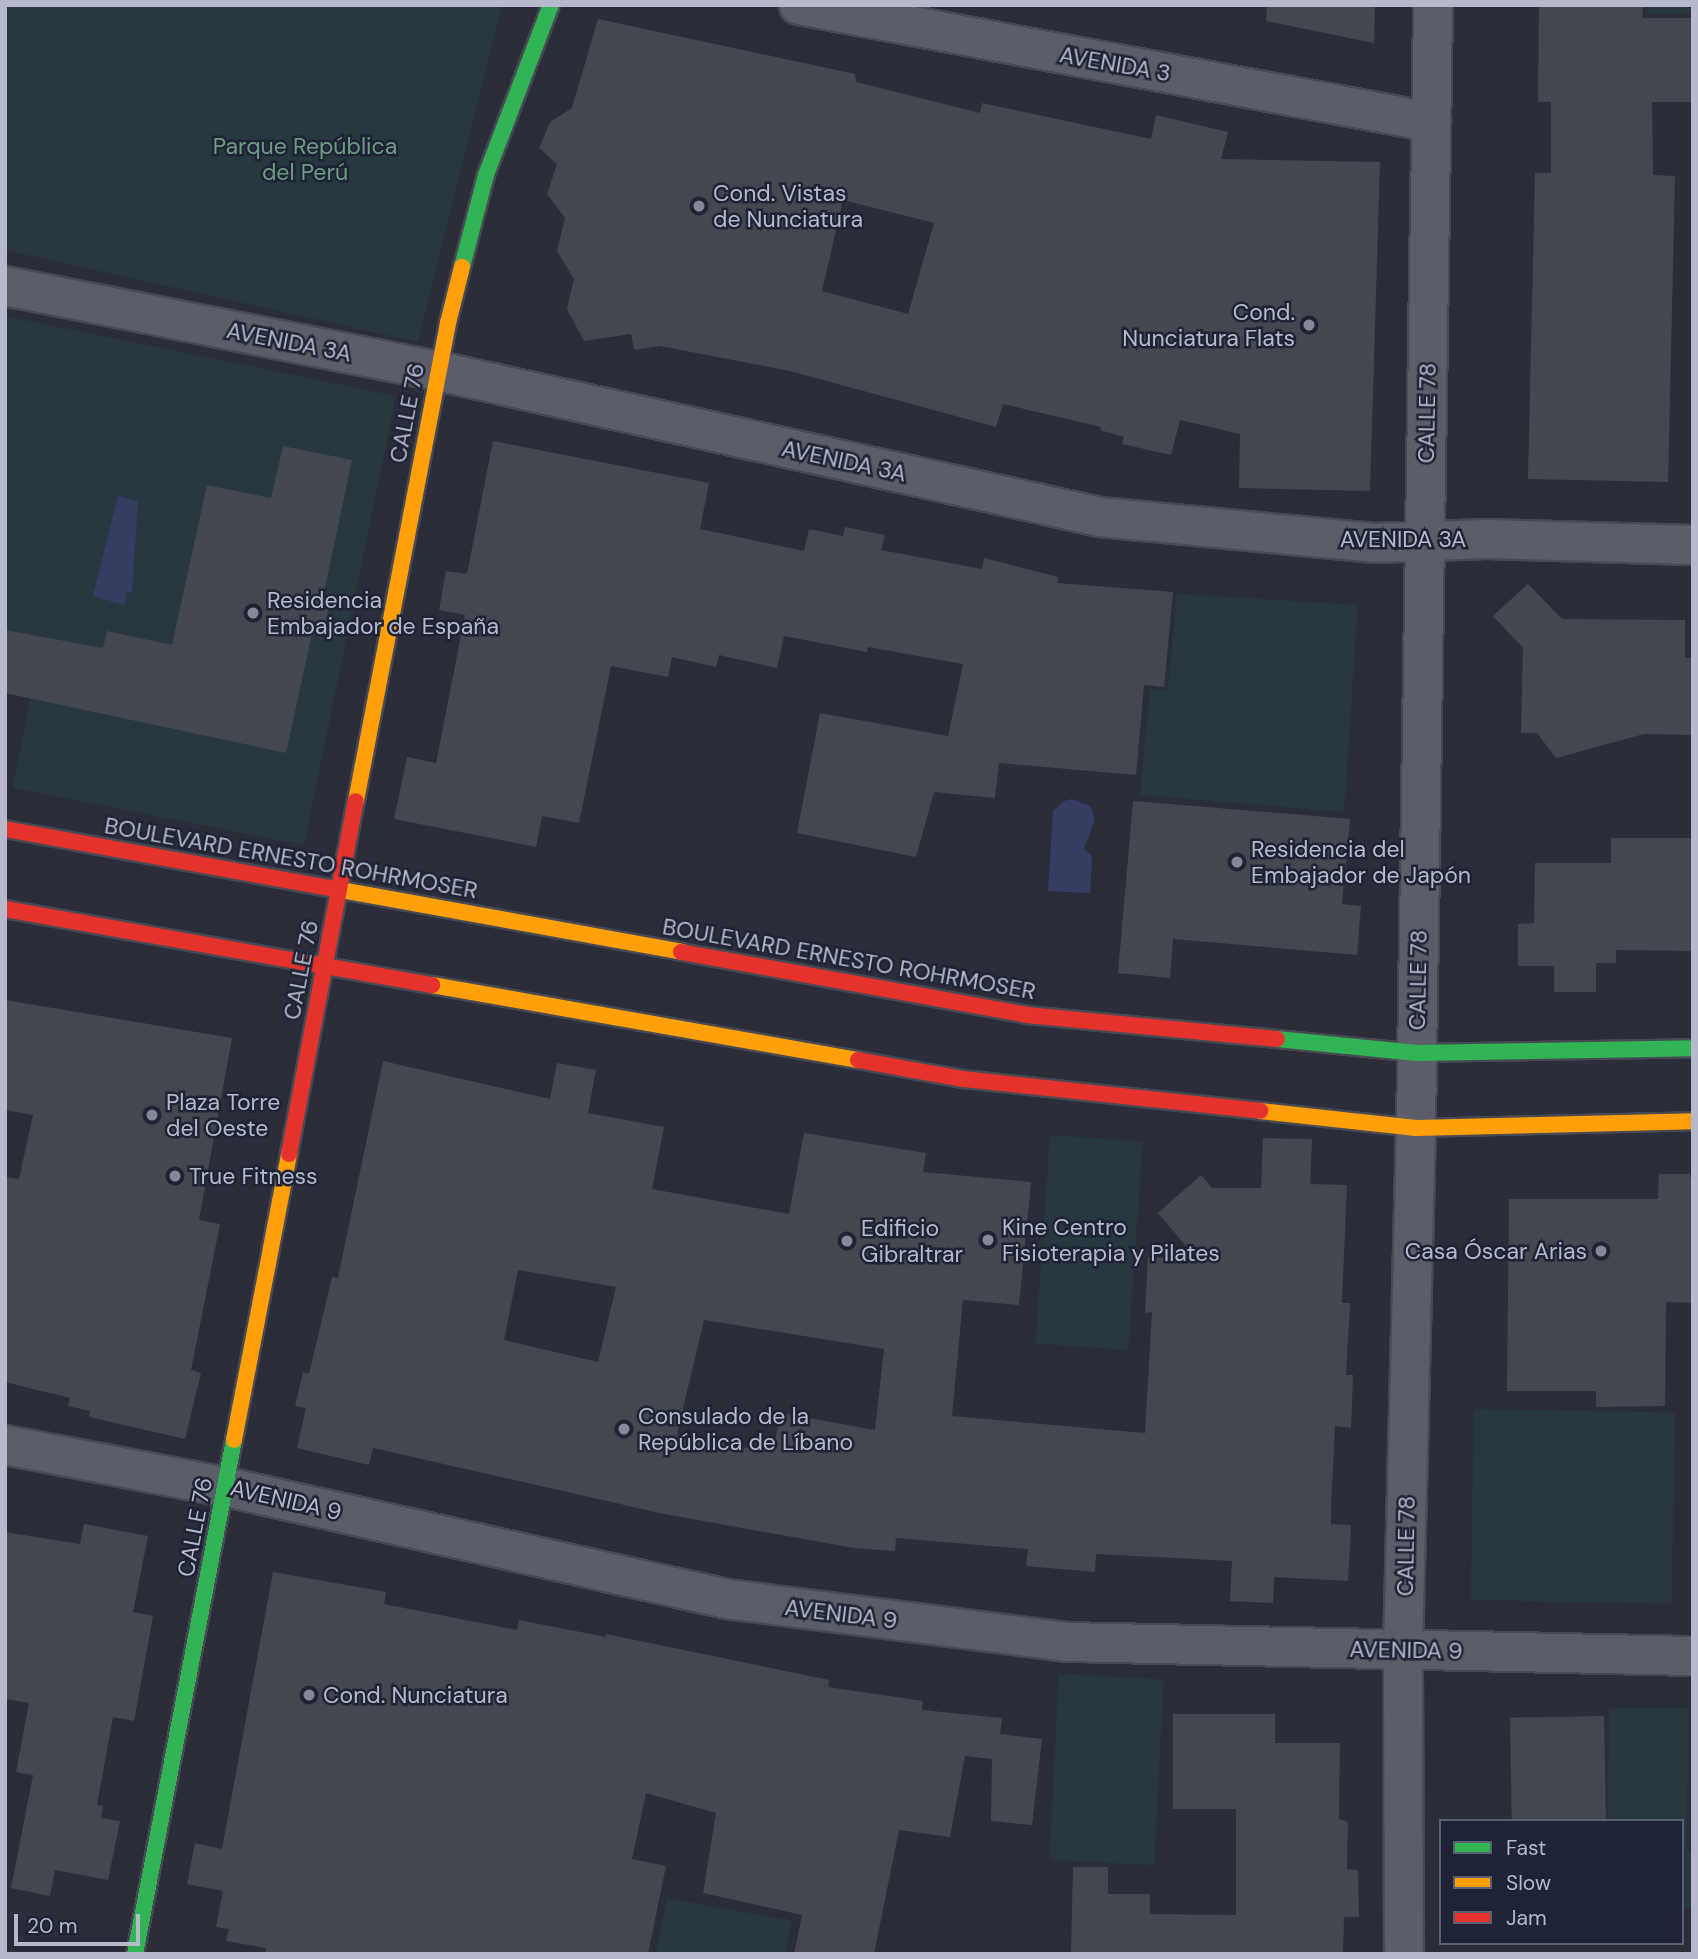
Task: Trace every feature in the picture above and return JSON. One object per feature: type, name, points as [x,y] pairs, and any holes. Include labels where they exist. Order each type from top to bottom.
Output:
[{"type":"main road","name":"CALLE 76","points":[[135,1954],[438,371],[486,175],[551,5]]},
{"type":"main road","name":"BOULEVARD ERNESTO ROHRMOSER","points":[[5,829],[1027,1015],[1417,1053],[1693,1048]]},
{"type":"main road","points":[[5,909],[963,1079],[1416,1128],[1693,1121]]},
{"type":"street","name":"AVENIDA 3","points":[[799,5],[1432,122]]},
{"type":"street","name":"CALLE 78","points":[[1404,1954],[1403,1651],[1416,1128],[1433,5]]},
{"type":"street","name":"AVENIDA 3A","points":[[5,286],[438,371],[1100,517],[1374,543],[1487,539],[1693,545]]},
{"type":"street","name":"AVENIDA 9","points":[[5,1446],[226,1486],[727,1599],[1066,1642],[1693,1657]]},
{"type":"green space","name":"Parque República del Perú","points":[[5,5],[502,5],[418,342],[5,250]]},
{"type":"green space","points":[[1648,5],[1693,5],[1693,14],[1648,14]]},
{"type":"green space","points":[[5,316],[396,396],[304,845],[13,788],[42,637],[5,630]]},
{"type":"green space","points":[[1177,594],[1358,605],[1344,812],[1140,795],[1150,689],[1168,690]]},
{"type":"green space","points":[[1050,1135],[1143,1141],[1128,1350],[1035,1343]]},
{"type":"green space","points":[[1474,1409],[1675,1413],[1672,1603],[1471,1600]]},
{"type":"green space","points":[[1059,1674],[1164,1679],[1154,1865],[1049,1860]]},
{"type":"green space","points":[[1609,1708],[1688,1708],[1687,1851],[1693,1851],[1693,1908],[1684,1908],[1684,1819],[1608,1819]]},
{"type":"green space","points":[[667,1898],[792,1921],[785,1954],[656,1954]]},
{"type":"water","points":[[118,496],[138,501],[132,593],[127,592],[124,605],[93,596]]},
{"type":"water","points":[[1072,799],[1090,806],[1095,819],[1084,849],[1092,856],[1090,893],[1048,891],[1053,811],[1064,801]]},
{"type":"building","points":[[1267,5],[1375,5],[1374,43],[1266,21]]},
{"type":"building","points":[[1539,7],[1643,7],[1642,18],[1691,18],[1693,102],[1652,102],[1653,175],[1675,176],[1668,482],[1528,479],[1535,173],[1551,173],[1551,102],[1538,102]]},
{"type":"building","points":[[598,19],[855,74],[856,82],[980,113],[982,103],[1151,139],[1156,115],[1228,132],[1221,159],[1380,162],[1370,491],[1239,488],[1240,434],[1180,420],[1171,455],[1122,444],[1124,437],[1100,430],[1101,427],[1003,404],[996,427],[790,371],[660,346],[634,350],[631,334],[584,341],[567,309],[574,279],[557,251],[565,218],[547,194],[557,164],[539,148],[550,122],[572,108]],"holes":[[[843,200],[934,223],[908,314],[822,291]]]},
{"type":"building","points":[[493,441],[709,483],[700,529],[804,551],[809,529],[843,536],[845,527],[885,535],[881,550],[982,569],[984,558],[1058,577],[1057,583],[1173,592],[1164,687],[1144,685],[1136,775],[999,763],[995,798],[934,792],[916,857],[797,833],[820,713],[948,736],[963,664],[868,647],[867,652],[784,636],[777,668],[719,655],[716,667],[672,657],[668,677],[611,666],[579,823],[542,816],[536,847],[394,819],[407,757],[436,763],[465,615],[439,610],[446,571],[467,574]]},
{"type":"building","name":"Residencia Embajador de España","points":[[283,446],[352,460],[323,597],[331,599],[323,631],[313,629],[286,753],[5,693],[5,630],[103,648],[107,631],[172,645],[207,485],[271,498]]},
{"type":"building","points":[[1528,584],[1562,619],[1685,620],[1685,658],[1693,658],[1693,735],[1644,734],[1556,758],[1537,733],[1521,733],[1523,648],[1493,616]]},
{"type":"building","name":"Residencia del Embajador de Japón","points":[[1133,801],[1350,819],[1342,904],[1361,906],[1357,955],[1173,939],[1170,978],[1118,973]]},
{"type":"building","points":[[1611,838],[1693,838],[1693,951],[1616,950],[1616,963],[1596,963],[1596,992],[1554,992],[1554,966],[1518,966],[1518,924],[1534,923],[1535,863],[1611,863]]},
{"type":"building","points":[[5,1000],[232,1038],[199,1220],[220,1224],[191,1370],[201,1373],[185,1439],[89,1417],[90,1411],[68,1406],[70,1398],[5,1382],[5,1177],[19,1179],[33,1115],[5,1110]]},
{"type":"building","points":[[383,1061],[550,1099],[557,1063],[596,1070],[588,1113],[664,1127],[652,1189],[789,1214],[804,1133],[926,1153],[923,1172],[1031,1182],[1019,1305],[963,1300],[952,1416],[1145,1433],[1152,1312],[1145,1313],[1148,1257],[1197,1259],[1158,1213],[1201,1175],[1212,1188],[1261,1188],[1263,1138],[1312,1139],[1310,1184],[1347,1185],[1342,1303],[1350,1303],[1346,1375],[1353,1375],[1351,1428],[1335,1426],[1331,1524],[1351,1525],[1348,1581],[1274,1577],[1273,1603],[1230,1601],[1232,1561],[1096,1554],[1095,1572],[1026,1566],[1028,1549],[896,1538],[895,1551],[854,1548],[664,1514],[373,1448],[369,1465],[297,1448],[306,1408],[295,1406],[303,1372],[309,1374],[332,1277],[338,1278]],"holes":[[[518,1270],[616,1287],[598,1362],[504,1340]],[[704,1320],[884,1349],[875,1430],[780,1413],[773,1453],[677,1434]]]},
{"type":"building","name":"Casa Óscar Arias","points":[[1659,1174],[1690,1174],[1693,1195],[1693,1303],[1666,1302],[1665,1406],[1596,1407],[1596,1391],[1507,1391],[1509,1199],[1658,1199]]},
{"type":"building","points":[[84,1524],[148,1536],[133,1612],[153,1616],[134,1721],[113,1717],[97,1805],[103,1806],[101,1818],[120,1821],[108,1880],[55,1870],[50,1896],[11,1888],[33,1775],[16,1772],[29,1703],[5,1699],[5,1532],[80,1544]]},
{"type":"building","points":[[273,1572],[386,1592],[384,1604],[517,1630],[519,1620],[606,1637],[606,1634],[829,1680],[828,1687],[923,1701],[922,1710],[1002,1718],[1000,1734],[1042,1739],[1032,1825],[991,1821],[992,1759],[965,1756],[950,1837],[899,1830],[874,1954],[794,1954],[802,1915],[703,1893],[716,1813],[646,1793],[632,1859],[666,1866],[648,1954],[265,1954],[266,1948],[226,1941],[229,1929],[216,1927],[223,1891],[187,1884],[195,1843],[222,1849]]},
{"type":"building","points":[[1173,1714],[1275,1714],[1275,1743],[1340,1743],[1339,1819],[1348,1822],[1347,1869],[1358,1870],[1359,1917],[1344,1917],[1343,1954],[1071,1954],[1073,1867],[1108,1867],[1108,1894],[1150,1894],[1150,1914],[1236,1915],[1236,1809],[1173,1809]]},
{"type":"building","points":[[1604,1716],[1606,1819],[1512,1819],[1510,1718]]},
{"type":"traffic: fast","points":[[462,267],[486,175],[551,5]]},
{"type":"traffic: fast","points":[[1277,1039],[1417,1053],[1693,1048]]},
{"type":"traffic: fast","points":[[135,1954],[234,1440]]},
{"type":"traffic: slow","points":[[356,801],[448,323],[462,267]]},
{"type":"traffic: slow","points":[[336,889],[681,952]]},
{"type":"traffic: slow","points":[[432,985],[858,1060]]},
{"type":"traffic: slow","points":[[1260,1111],[1416,1128],[1693,1121]]},
{"type":"traffic: slow","points":[[234,1440],[289,1154]]},
{"type":"traffic: jam","points":[[289,1154],[356,801]]},
{"type":"traffic: jam","points":[[5,829],[336,889]]},
{"type":"traffic: jam","points":[[5,909],[432,985]]},
{"type":"traffic: jam","points":[[681,952],[1027,1015],[1277,1039]]},
{"type":"traffic: jam","points":[[858,1060],[963,1079],[1260,1111]]},
{"type":"place","name":"Cond. Vistas de Nunciatura","points":[[699,206]]},
{"type":"place","name":"Cond. Nunciatura Flats","points":[[1309,325]]},
{"type":"place","name":"Residencia Embajador de España","points":[[253,613]]},
{"type":"place","name":"Residencia del Embajador de Japón","points":[[1237,862]]},
{"type":"place","name":"Plaza Torre del Oeste","points":[[152,1115]]},
{"type":"place","name":"True Fitness","points":[[175,1176]]},
{"type":"place","name":"Kine Centro Fisioterapia y Pilates","points":[[988,1240]]},
{"type":"place","name":"Edificio Gibraltrar","points":[[847,1241]]},
{"type":"place","name":"Casa Óscar Arias","points":[[1601,1251]]},
{"type":"place","name":"Consulado de la República de Líbano","points":[[624,1429]]},
{"type":"place","name":"Cond. Nunciatura","points":[[309,1695]]}]
